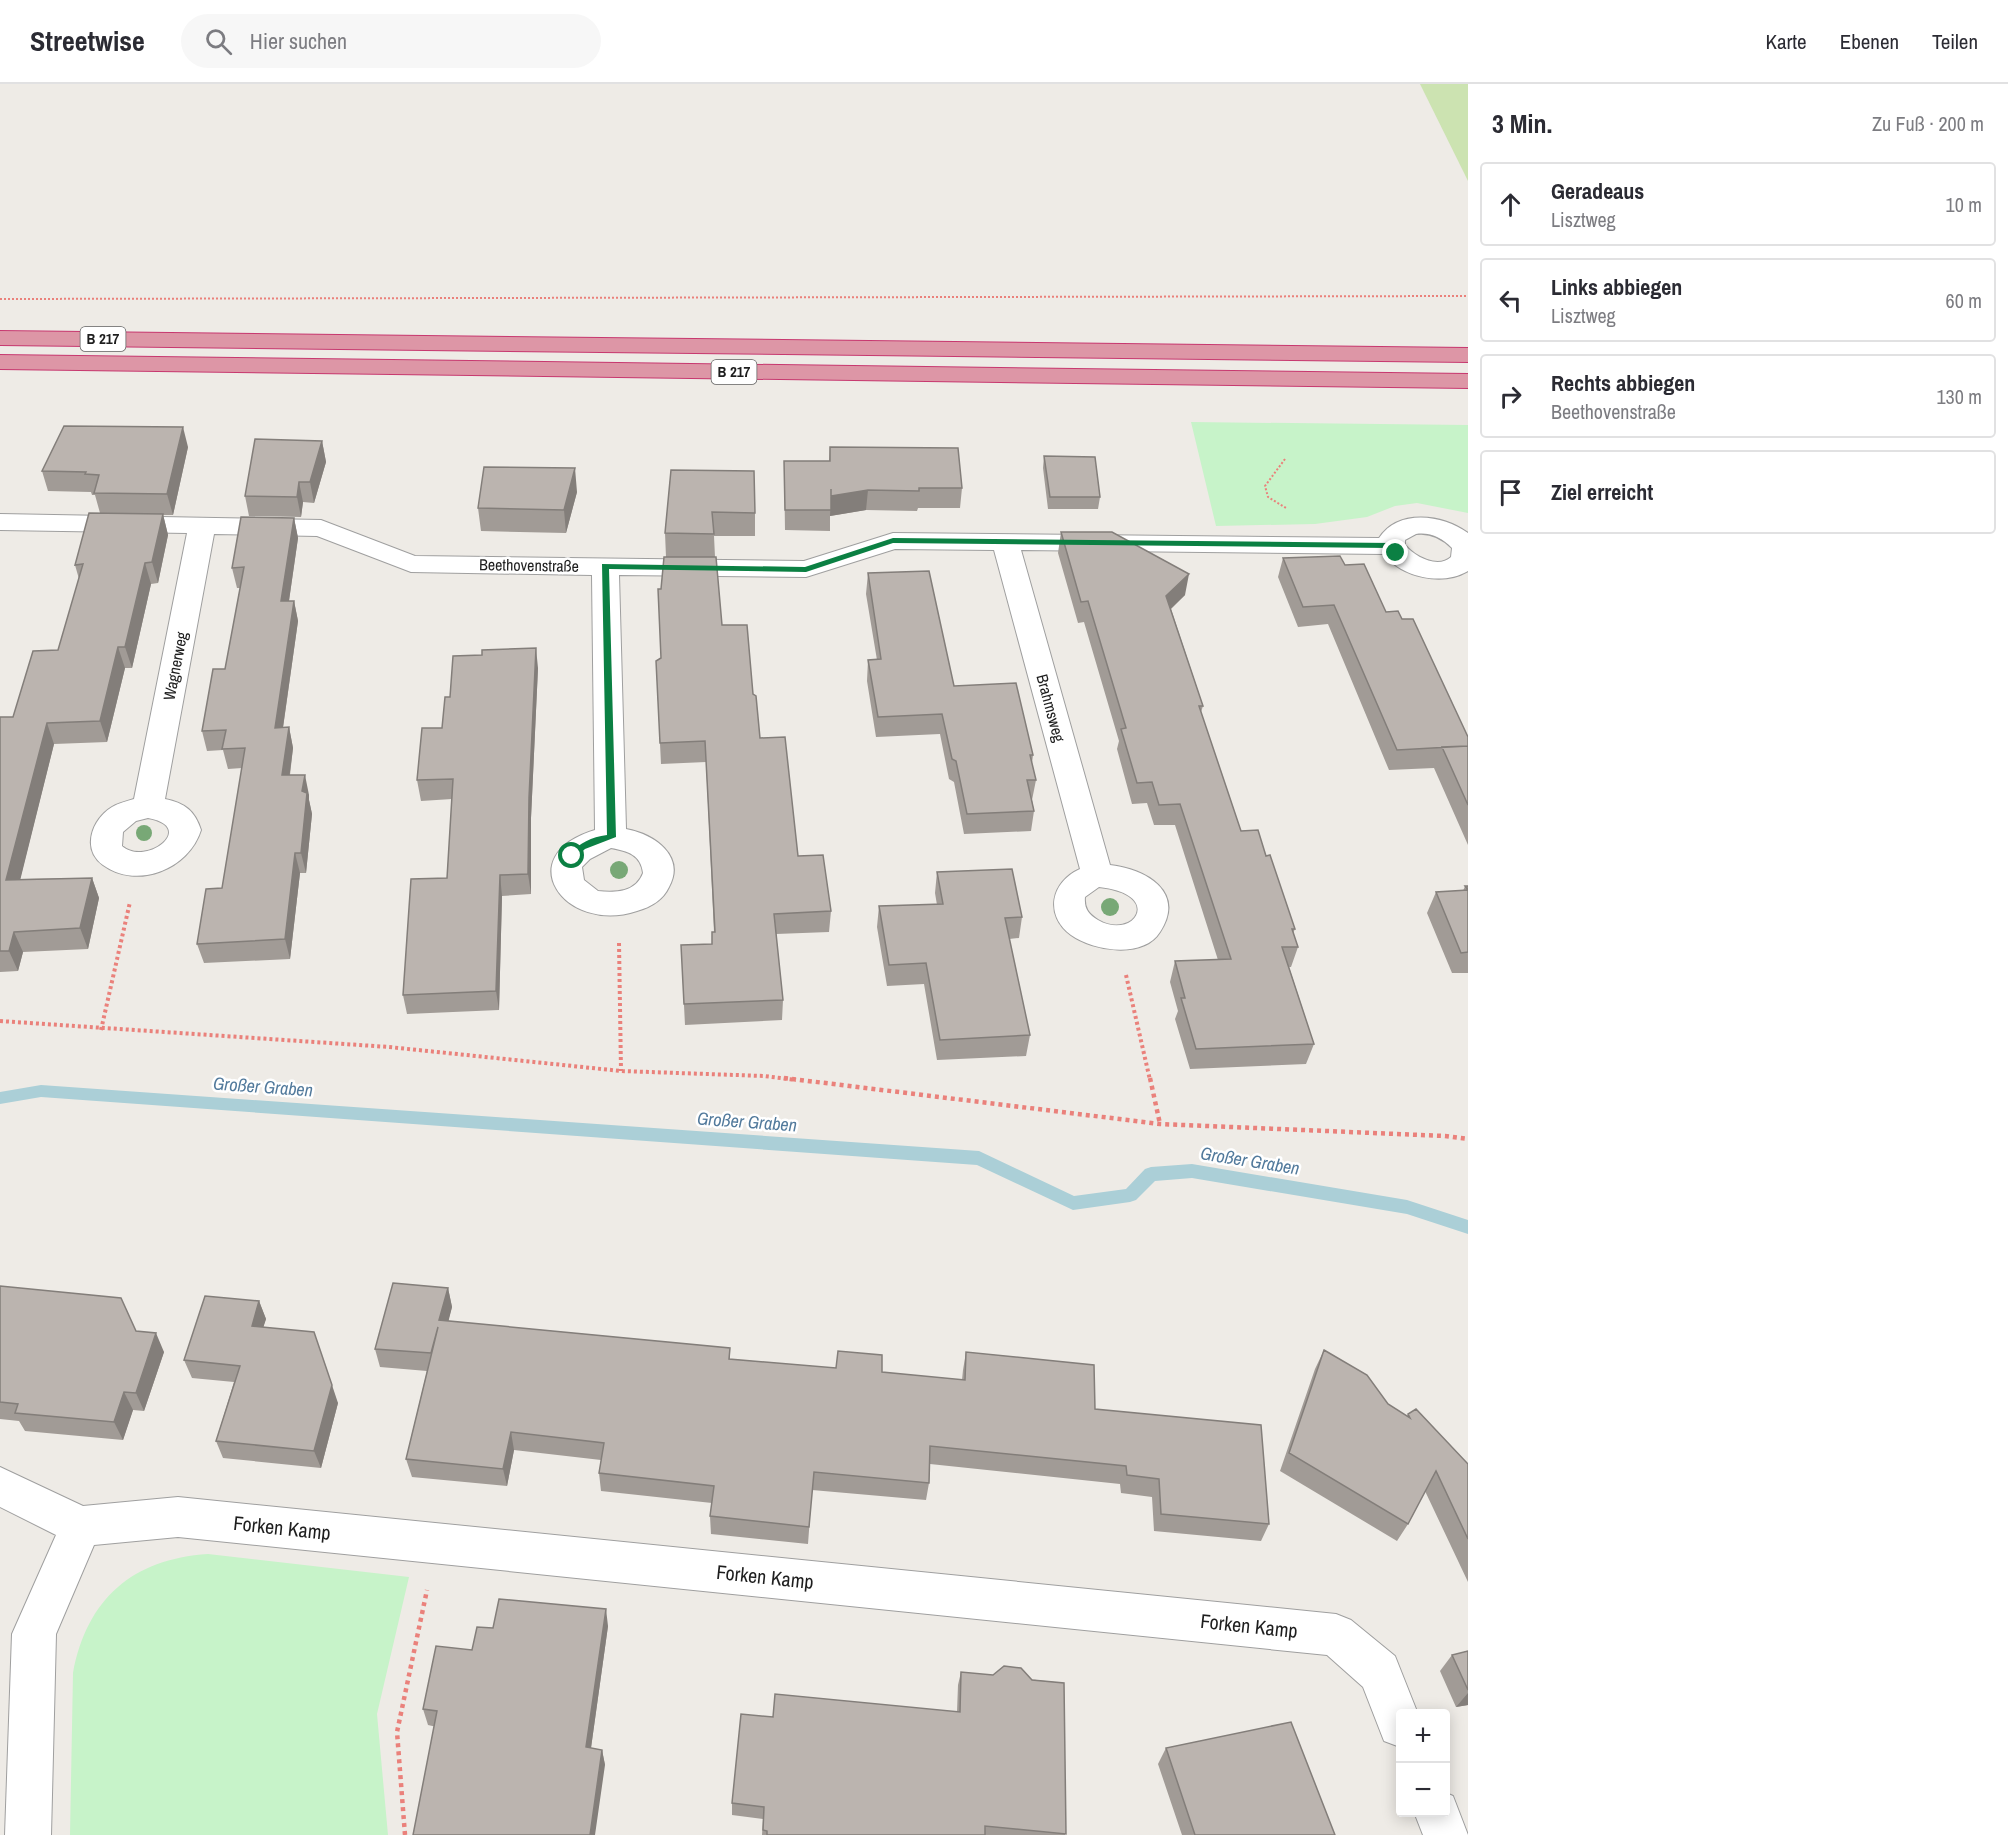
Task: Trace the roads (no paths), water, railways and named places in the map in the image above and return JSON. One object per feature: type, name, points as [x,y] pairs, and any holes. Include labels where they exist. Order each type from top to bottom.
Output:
[{"type":"highway","name":"B 217","points":[[0,338],[1468,355]]},
{"type":"highway","name":"B 217","points":[[0,362],[1468,381]]},
{"type":"street","name":"Beethovenstraße","points":[[0,522],[321,528],[411,564],[806,569],[893,541],[1392,546]]},
{"type":"street","name":"Wagnerweg","points":[[148,807],[202,525]]},
{"type":"street","points":[[1428,525],[1452,533],[1464,562],[1428,570],[1404,561],[1392,546],[1392,538],[1404,528],[1428,525]]},
{"type":"street","name":"Brahmsweg","points":[[1005,541],[1097,875]]},
{"type":"street","points":[[604,566],[611,837]]},
{"type":"street","points":[[148,807],[174,811],[183,818],[186,837],[169,855],[156,861],[139,864],[116,859],[108,852],[104,843],[105,834],[121,816],[148,807]]},
{"type":"street","points":[[611,837],[630,838],[645,845],[656,855],[660,868],[658,881],[649,893],[634,901],[618,905],[598,904],[584,899],[573,890],[567,879],[566,868],[572,856],[582,847],[596,840],[611,837]]},
{"type":"street","points":[[1097,875],[1113,875],[1129,879],[1143,887],[1152,898],[1155,910],[1152,922],[1143,931],[1117,938],[1099,935],[1087,930],[1071,913],[1068,903],[1070,894],[1085,879],[1097,875]]},
{"type":"street","points":[[0,1486],[81,1526],[34,1634],[28,1835]]},
{"type":"street","name":"Forken Kamp","points":[[81,1526],[178,1517],[1336,1635],[1379,1672],[1396,1713]]},
{"type":"street","points":[[1439,1817],[1446,1835]]},
{"type":"waterway","name":"Großer Graben","points":[[0,1098],[41,1091],[979,1158],[1073,1203],[1130,1195],[1151,1174],[1192,1171],[1407,1207],[1468,1227]]}]
